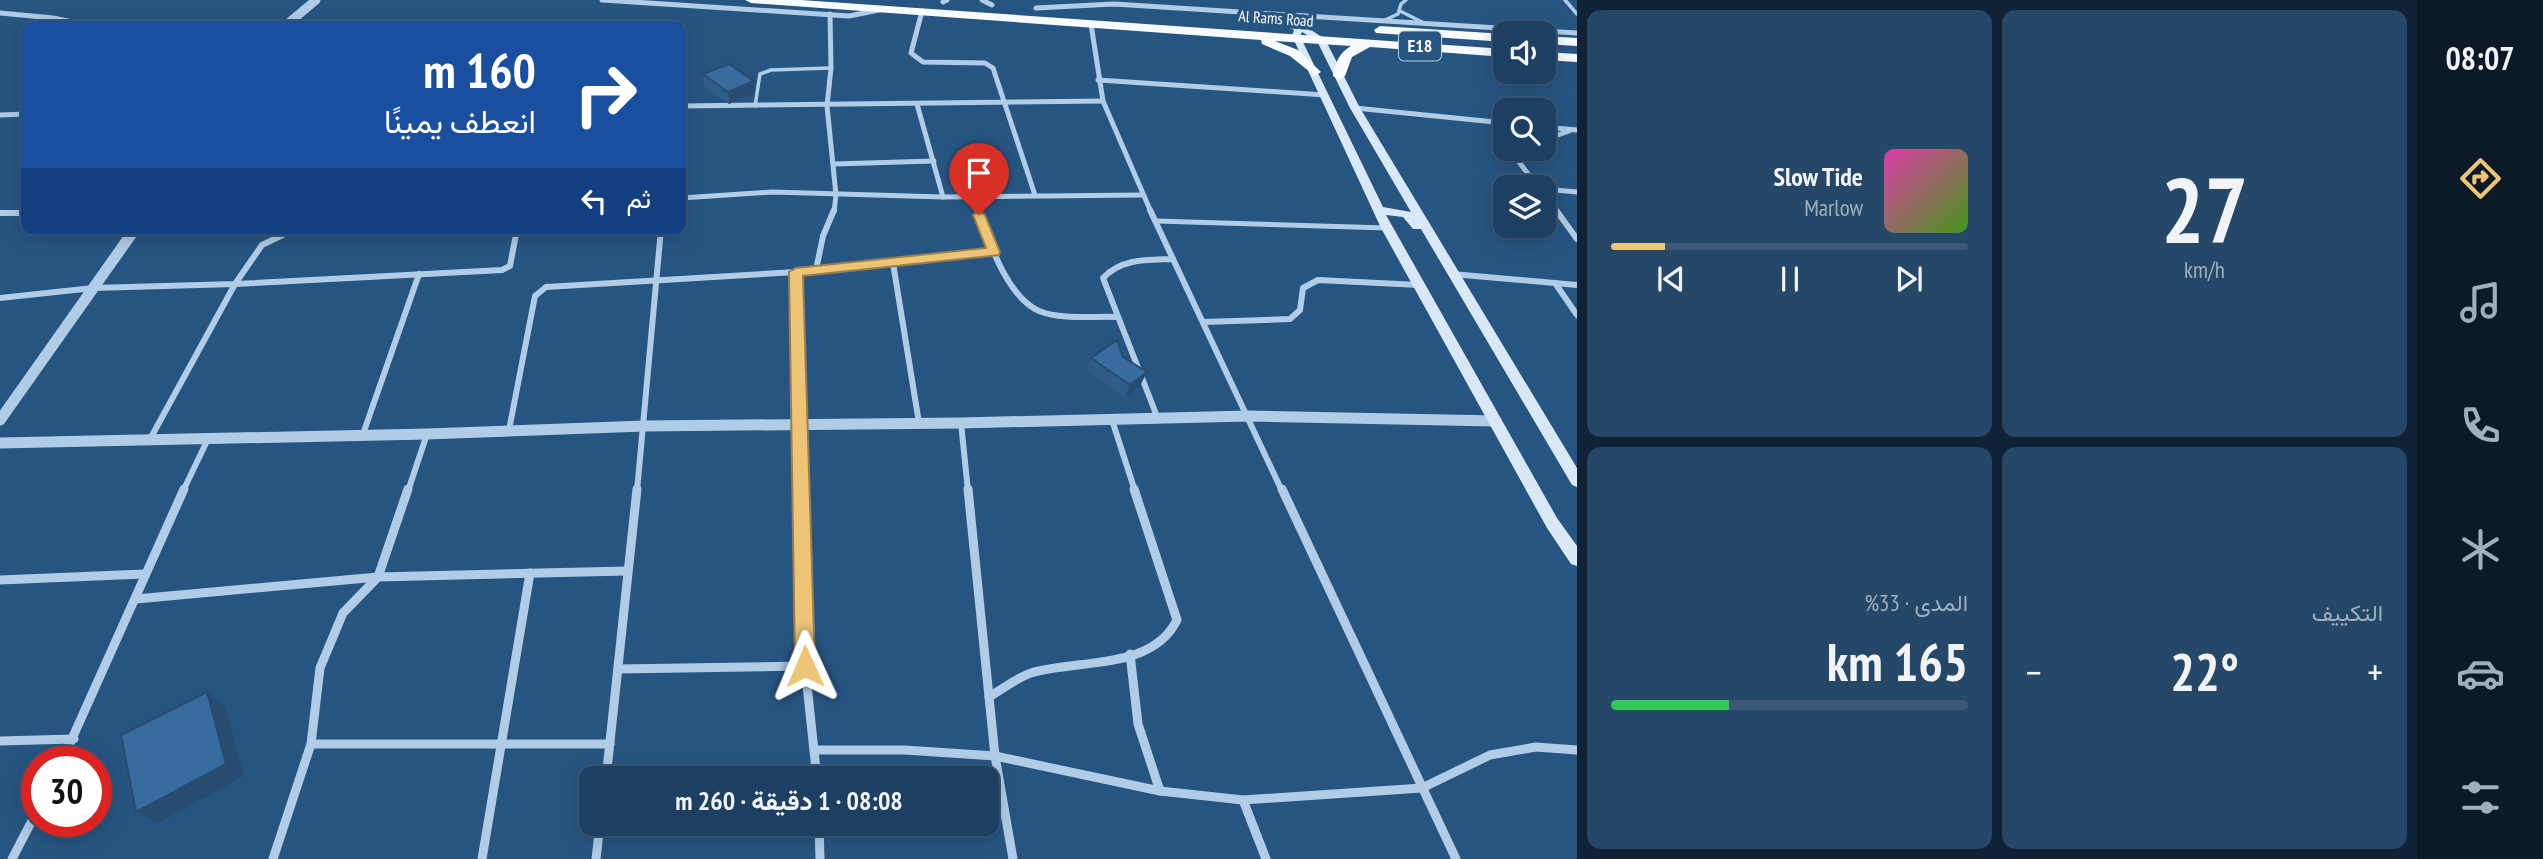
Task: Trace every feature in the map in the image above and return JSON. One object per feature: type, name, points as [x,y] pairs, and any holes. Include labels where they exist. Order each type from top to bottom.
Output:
[{"type":"highway","name":"Al Rams Road","points":[[751,0],[886,9],[945,1],[987,2],[1036,8],[1285,24],[1321,39],[1493,52]]},
{"type":"highway","name":"Al Rams Road","points":[[919,6],[1091,24],[1234,33],[1301,30],[1493,38]]},
{"type":"highway","points":[[1234,33],[1283,47],[1302,59],[1315,72]]},
{"type":"highway","points":[[1556,41],[1577,42]]},
{"type":"highway","points":[[1339,76],[1341,62],[1346,53],[1359,46],[1377,43]]},
{"type":"highway","points":[[1556,56],[1577,58]]},
{"type":"main road","points":[[1301,30],[1315,72],[1387,228],[1552,523],[1577,559]]},
{"type":"main road","points":[[1321,39],[1355,108],[1577,481]]},
{"type":"main road","points":[[1378,210],[1400,212],[1413,218],[1437,262],[1452,274]]},
{"type":"street","points":[[291,21],[316,0]]},
{"type":"street","points":[[603,0],[860,15],[886,9]]},
{"type":"street","points":[[1153,0],[1156,7]]},
{"type":"street","points":[[1036,8],[1083,4],[1156,7],[1577,33]]},
{"type":"street","points":[[919,6],[911,53],[923,62],[990,65],[1006,102],[1035,195]]},
{"type":"street","points":[[0,13],[66,21]]},
{"type":"street","points":[[816,270],[823,236],[834,214],[836,195],[827,106],[831,68],[830,14]]},
{"type":"street","points":[[1091,24],[1103,100],[1143,195],[1456,859]]},
{"type":"street","points":[[1098,80],[1325,95]]},
{"type":"street","points":[[686,106],[1103,100]]},
{"type":"street","points":[[916,104],[943,197]]},
{"type":"street","points":[[1355,108],[1493,122]]},
{"type":"street","points":[[0,114],[21,114]]},
{"type":"street","points":[[1556,128],[1575,130]]},
{"type":"street","points":[[1556,136],[1575,130]]},
{"type":"street","points":[[834,164],[934,161]]},
{"type":"street","points":[[1518,161],[1529,175]]},
{"type":"street","points":[[686,198],[772,192],[943,197],[1143,195]]},
{"type":"street","points":[[1556,192],[1577,192]]},
{"type":"street","points":[[972,196],[994,252],[1021,299],[1028,306],[1048,313],[1116,317]]},
{"type":"street","points":[[1556,209],[1577,239]]},
{"type":"street","points":[[0,213],[21,213]]},
{"type":"street","points":[[0,420],[131,235]]},
{"type":"street","points":[[149,442],[235,284],[262,245],[283,235]]},
{"type":"street","points":[[0,299],[93,288],[235,284],[502,270],[510,267],[516,235]]},
{"type":"street","points":[[607,766],[644,426],[661,235]]},
{"type":"street","points":[[509,430],[535,296],[540,289],[560,285],[796,272],[994,252]]},
{"type":"street","points":[[1158,419],[1103,278],[1107,272],[1123,262],[1174,259]]},
{"type":"street","points":[[893,262],[919,423]]},
{"type":"street","points":[[796,272],[805,666],[817,766]]},
{"type":"street","points":[[363,434],[419,274]]},
{"type":"street","points":[[1452,274],[1577,285]]},
{"type":"street","points":[[1204,322],[1290,319],[1300,310],[1303,288],[1318,280],[1420,285]]},
{"type":"street","points":[[1555,283],[1577,315]]},
{"type":"street","points":[[0,443],[149,442],[644,426],[961,423],[1248,416],[1496,421]]},
{"type":"street","points":[[989,697],[1030,674],[1130,654],[1159,645],[1175,630],[1177,621],[1112,419]]},
{"type":"street","points":[[961,423],[995,756],[1013,859]]},
{"type":"street","points":[[273,859],[311,744],[320,668],[343,613],[378,577],[427,434]]},
{"type":"street","points":[[70,746],[136,599],[144,574],[208,439]]},
{"type":"street","points":[[136,599],[378,577],[627,571]]},
{"type":"street","points":[[482,859],[530,573]]},
{"type":"street","points":[[0,580],[144,574]]},
{"type":"street","points":[[1130,654],[1130,683],[1135,719],[1160,790]]},
{"type":"street","points":[[618,669],[805,666]]},
{"type":"street","points":[[0,741],[74,739]]},
{"type":"street","points":[[311,744],[610,744]]},
{"type":"street","points":[[816,750],[905,750],[995,756],[1160,790],[1244,800],[1422,788],[1490,755],[1536,747],[1577,750]]},
{"type":"street","points":[[1244,800],[1266,859]]},
{"type":"street","points":[[596,859],[599,836]]},
{"type":"street","points":[[819,836],[820,859]]},
{"type":"street","points":[[12,859],[23,837]]},
{"type":"lane","points":[[1400,11],[1401,4],[1406,0]]},
{"type":"lane","points":[[1565,0],[1577,14]]},
{"type":"lane","points":[[1383,21],[1400,11]]},
{"type":"lane","points":[[1400,11],[1425,23]]},
{"type":"lane","points":[[755,106],[760,74],[771,70],[831,68]]},
{"type":"lane","points":[[1156,221],[1387,228]]},
{"type":"building","points":[[729,64],[754,81],[728,92],[703,74]]},
{"type":"building","points":[[1117,340],[1123,357],[1147,372],[1130,385],[1091,358]]},
{"type":"building","points":[[207,692],[226,764],[136,812],[121,735]]},
{"type":"route","points":[[805,666],[796,272],[994,252],[979,215]]}]
